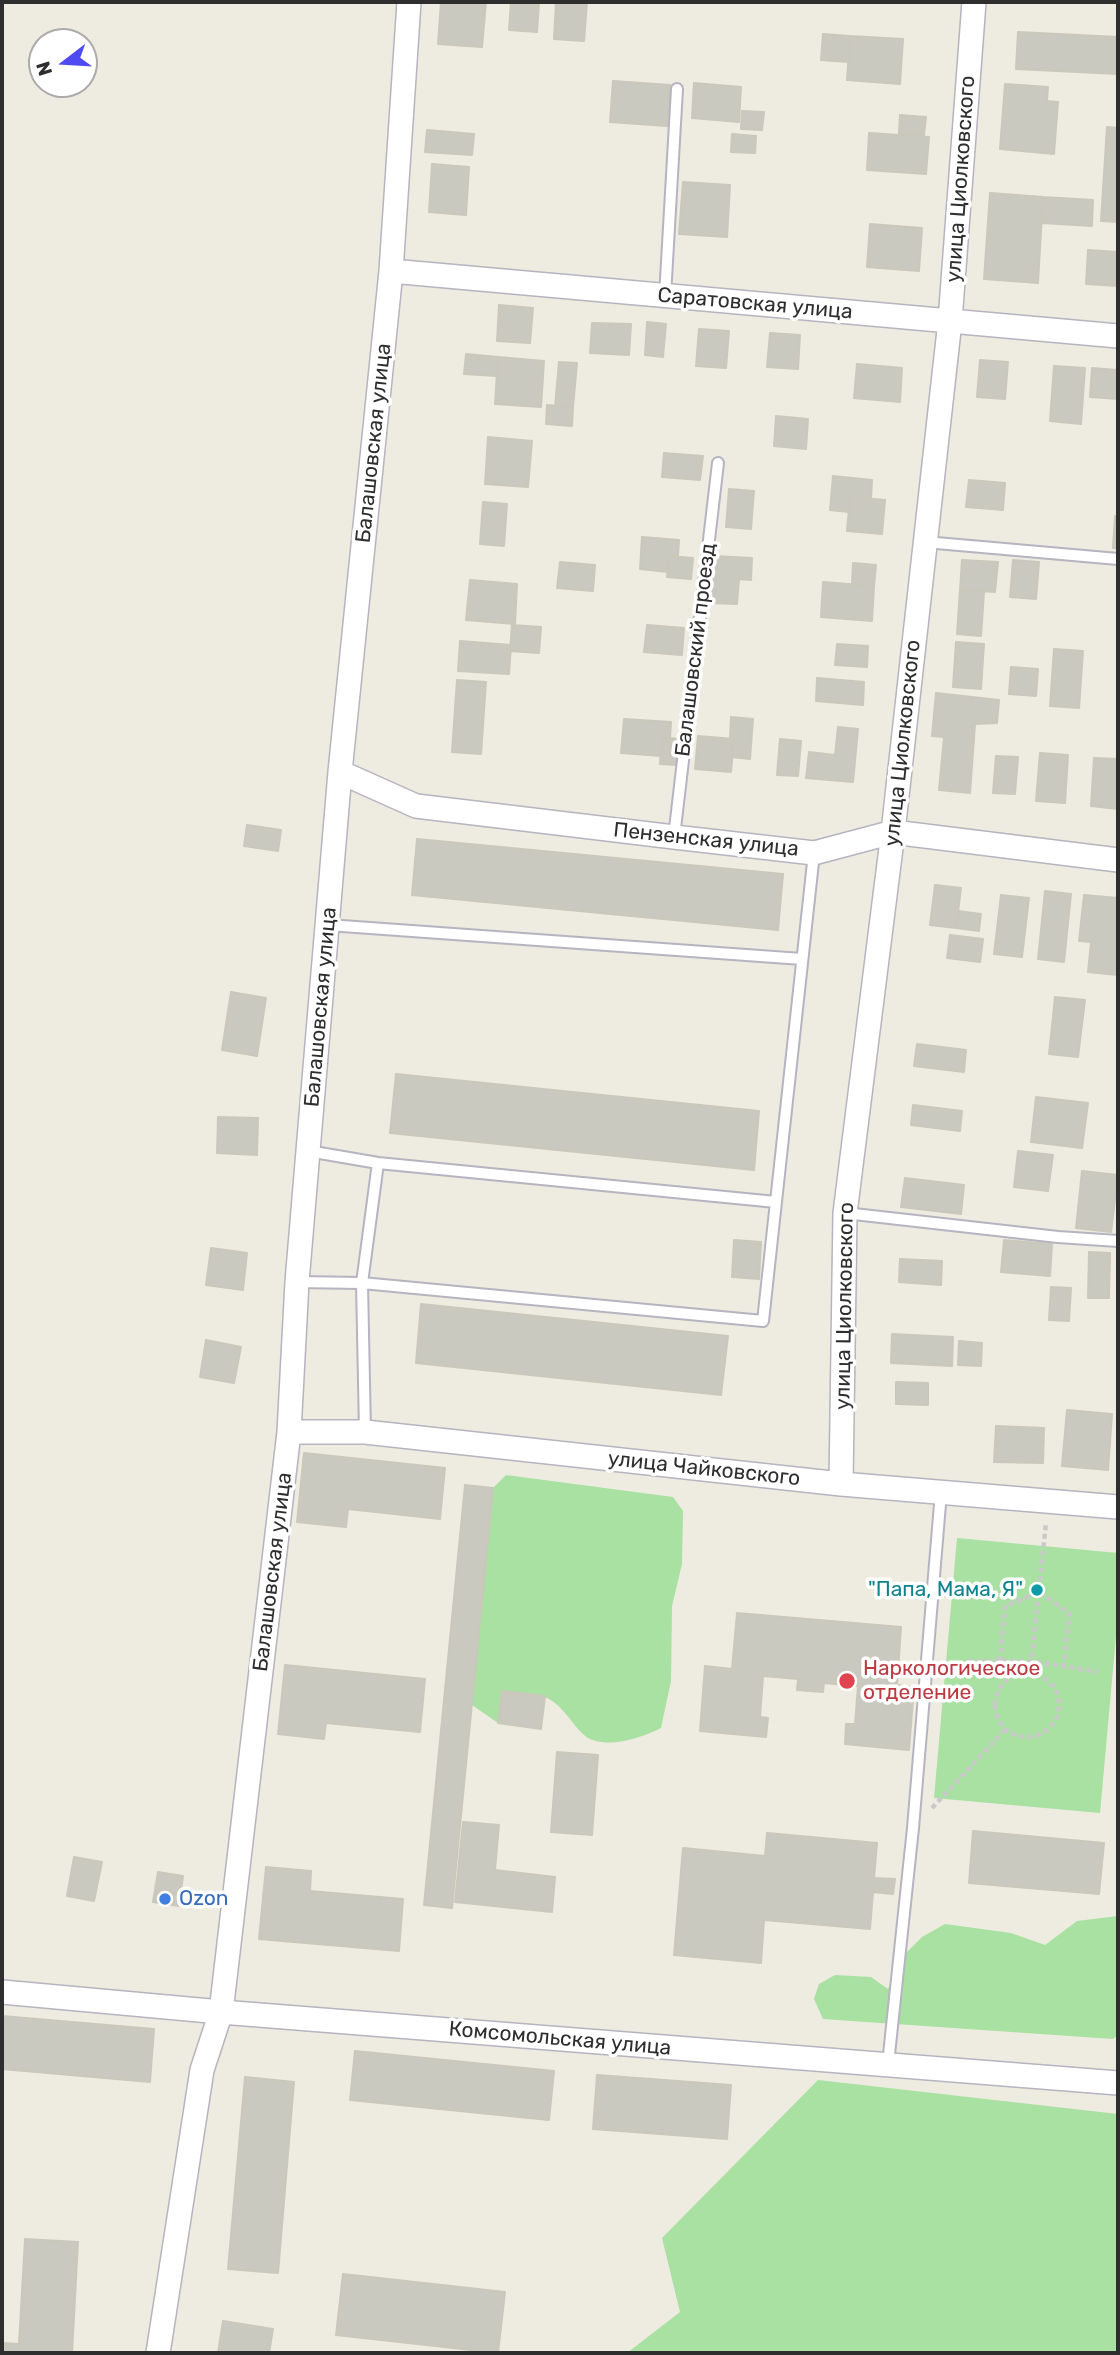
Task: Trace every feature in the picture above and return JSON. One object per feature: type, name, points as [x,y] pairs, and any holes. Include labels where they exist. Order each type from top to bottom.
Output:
[{"type":"street","name":"Балашовская улица","points":[[158,2353],[202,2070],[221,2012],[289,1432],[297,1282],[340,772],[391,271],[409,2]]},
{"type":"street","name":"улица Циолковского","points":[[841,1484],[845,1213],[893,832],[950,321],[974,2]]},
{"type":"street","name":"Саратовская улица","points":[[391,271],[1118,336]]},
{"type":"street","name":"Пензенская улица","points":[[340,772],[416,806],[814,853],[893,832],[1118,860]]},
{"type":"street","name":"улица Чайковского","points":[[289,1432],[365,1432],[841,1484],[1118,1507]]},
{"type":"street","name":"Комсомольская улица","points":[[2,1992],[221,2012],[1118,2083]]},
{"type":"lane","points":[[665,296],[677,89]]},
{"type":"lane","name":"Балашовский проезд","points":[[674,837],[718,463]]},
{"type":"lane","points":[[925,542],[1118,559]]},
{"type":"lane","points":[[297,1282],[362,1283],[763,1321],[814,853]]},
{"type":"lane","points":[[328,925],[802,959]]},
{"type":"lane","points":[[308,1152],[377,1163],[776,1202]]},
{"type":"lane","points":[[365,1432],[362,1283],[377,1163]]},
{"type":"lane","points":[[845,1213],[1058,1237],[1118,1241]]},
{"type":"lane","points":[[888,2064],[913,1828],[941,1492]]},
{"type":"path","points":[[1030,1674],[1048,1501]]},
{"type":"path","points":[[1000,1661],[1005,1606],[1039,1592]]},
{"type":"path","points":[[1039,1592],[1069,1613],[1064,1667]]},
{"type":"path","points":[[968,1661],[1031,1661],[1098,1672]]},
{"type":"path","points":[[1030,1674],[1046,1679],[1053,1687],[1059,1708],[1056,1718],[1042,1734],[1031,1737],[1021,1737],[1006,1729],[997,1717],[995,1707],[1000,1688],[1016,1675],[1030,1674]]},
{"type":"path","points":[[913,1828],[1006,1729]]},
{"type":"green space","points":[[506,1475],[673,1497],[683,1511],[682,1564],[672,1606],[671,1681],[661,1728],[633,1739],[601,1742],[584,1735],[556,1704],[541,1695],[502,1692],[498,1723],[472,1705],[493,1488]]},
{"type":"green space","points":[[957,1538],[1118,1553],[1118,1614],[1100,1813],[934,1798]]},
{"type":"green space","points":[[1118,1916],[1118,2035],[1113,2039],[823,2019],[814,1999],[819,1984],[835,1975],[871,1977],[888,1989],[903,1956],[922,1937],[945,1924],[1011,1933],[1045,1945],[1077,1921]]},
{"type":"green space","points":[[818,2080],[1118,2114],[1118,2353],[627,2353],[680,2312],[662,2238]]},
{"type":"building","points":[[441,2],[486,2],[482,47],[438,44]]},
{"type":"building","points":[[511,2],[539,2],[537,32],[509,30]]},
{"type":"building","points":[[556,2],[587,2],[584,41],[554,39]]},
{"type":"building","points":[[1018,32],[1118,37],[1118,74],[1016,69]]},
{"type":"building","points":[[823,34],[850,36],[848,62],[821,60]]},
{"type":"building","points":[[850,36],[903,39],[900,84],[847,80]]},
{"type":"building","points":[[613,81],[670,85],[667,126],[610,122]]},
{"type":"building","points":[[694,83],[741,87],[739,122],[692,118]]},
{"type":"building","points":[[1005,84],[1048,87],[1047,101],[1058,102],[1054,154],[1000,149]]},
{"type":"building","points":[[742,111],[764,112],[762,130],[741,129]]},
{"type":"building","points":[[900,115],[926,117],[924,135],[899,133]]},
{"type":"building","points":[[1107,127],[1118,128],[1118,222],[1101,221]]},
{"type":"building","points":[[427,130],[474,134],[472,155],[425,152]]},
{"type":"building","points":[[869,133],[929,137],[926,174],[867,170]]},
{"type":"building","points":[[732,134],[756,136],[755,153],[731,152]]},
{"type":"building","points":[[432,164],[469,167],[466,215],[429,212]]},
{"type":"building","points":[[683,182],[730,185],[727,237],[679,234]]},
{"type":"building","points":[[990,193],[1043,197],[1038,283],[984,279]]},
{"type":"building","points":[[1043,197],[1093,200],[1092,226],[1042,223]]},
{"type":"building","points":[[870,224],[922,228],[919,271],[867,267]]},
{"type":"building","points":[[1088,250],[1118,252],[1118,286],[1086,284]]},
{"type":"building","points":[[499,305],[533,308],[530,343],[497,341]]},
{"type":"building","points":[[647,322],[666,324],[663,357],[645,355]]},
{"type":"building","points":[[592,323],[631,324],[629,355],[590,353]]},
{"type":"building","points":[[699,329],[729,331],[726,368],[696,366]]},
{"type":"building","points":[[770,333],[800,335],[798,369],[767,367]]},
{"type":"building","points":[[466,354],[498,357],[497,376],[464,374]]},
{"type":"building","points":[[498,357],[544,361],[541,407],[495,404]]},
{"type":"building","points":[[980,360],[1008,362],[1005,399],[977,397]]},
{"type":"building","points":[[559,362],[577,363],[573,407],[555,406]]},
{"type":"building","points":[[857,364],[902,368],[900,402],[854,398]]},
{"type":"building","points":[[1054,366],[1085,368],[1081,424],[1050,421]]},
{"type":"building","points":[[1092,368],[1118,370],[1118,399],[1090,397]]},
{"type":"building","points":[[547,405],[573,407],[572,426],[546,424]]},
{"type":"building","points":[[776,416],[808,419],[806,449],[774,446]]},
{"type":"building","points":[[488,437],[532,441],[528,487],[485,484]]},
{"type":"building","points":[[664,453],[703,456],[700,480],[662,477]]},
{"type":"building","points":[[833,476],[872,480],[871,499],[850,497],[849,512],[830,510]]},
{"type":"building","points":[[969,480],[1005,483],[1003,510],[966,507]]},
{"type":"building","points":[[729,489],[754,491],[751,529],[726,527]]},
{"type":"building","points":[[850,497],[885,500],[882,534],[847,531]]},
{"type":"building","points":[[483,502],[507,504],[504,546],[480,544]]},
{"type":"building","points":[[1115,516],[1118,516],[1118,548],[1113,548]]},
{"type":"building","points":[[642,537],[679,540],[678,556],[669,556],[668,572],[640,569]]},
{"type":"building","points":[[669,556],[693,558],[691,579],[667,577]]},
{"type":"building","points":[[714,556],[752,558],[751,580],[739,579],[737,604],[712,603]]},
{"type":"building","points":[[962,560],[998,562],[995,592],[960,590]]},
{"type":"building","points":[[1013,560],[1039,562],[1036,599],[1010,597]]},
{"type":"building","points":[[560,562],[595,565],[593,591],[557,588]]},
{"type":"building","points":[[853,563],[876,565],[874,586],[852,584]]},
{"type":"building","points":[[470,580],[517,584],[515,624],[466,620]]},
{"type":"building","points":[[823,582],[874,586],[872,621],[821,617]]},
{"type":"building","points":[[960,590],[984,592],[981,636],[957,634]]},
{"type":"building","points":[[512,625],[541,627],[539,653],[510,651]]},
{"type":"building","points":[[647,625],[684,628],[682,655],[644,652]]},
{"type":"building","points":[[460,641],[511,645],[509,674],[458,671]]},
{"type":"building","points":[[956,642],[984,644],[981,689],[953,687]]},
{"type":"building","points":[[837,644],[868,646],[867,667],[835,665]]},
{"type":"building","points":[[1054,649],[1083,651],[1079,708],[1050,706]]},
{"type":"building","points":[[1011,667],[1038,669],[1036,696],[1009,694]]},
{"type":"building","points":[[817,678],[864,682],[863,705],[816,701]]},
{"type":"building","points":[[457,680],[486,682],[481,754],[452,752]]},
{"type":"building","points":[[936,693],[999,700],[997,723],[975,724],[970,793],[939,790],[944,737],[932,736]]},
{"type":"building","points":[[731,717],[753,719],[750,759],[732,757],[734,739],[730,738]]},
{"type":"building","points":[[624,719],[671,722],[670,738],[662,738],[661,756],[621,753]]},
{"type":"building","points":[[838,727],[858,729],[853,782],[806,778],[809,752],[835,755]]},
{"type":"building","points":[[698,736],[734,739],[731,772],[695,769]]},
{"type":"building","points":[[662,737],[678,739],[676,765],[660,764]]},
{"type":"building","points":[[780,739],[801,741],[798,776],[777,775]]},
{"type":"building","points":[[1040,753],[1068,755],[1065,803],[1036,801]]},
{"type":"building","points":[[996,756],[1018,757],[1015,794],[993,793]]},
{"type":"building","points":[[1094,758],[1118,759],[1118,809],[1091,806]]},
{"type":"building","points":[[247,825],[281,830],[278,851],[244,846]]},
{"type":"building","points":[[417,839],[783,874],[778,930],[412,895]]},
{"type":"building","points":[[935,885],[961,888],[956,928],[930,925]]},
{"type":"building","points":[[1045,891],[1071,894],[1064,962],[1038,959]]},
{"type":"building","points":[[1001,895],[1029,898],[1022,957],[994,954]]},
{"type":"building","points":[[1084,895],[1118,898],[1118,975],[1088,972],[1091,942],[1079,941]]},
{"type":"building","points":[[958,911],[981,914],[979,931],[956,928]]},
{"type":"building","points":[[950,935],[983,939],[980,962],[947,958]]},
{"type":"building","points":[[231,992],[266,998],[257,1056],[222,1050]]},
{"type":"building","points":[[1055,997],[1085,1000],[1078,1057],[1049,1054]]},
{"type":"building","points":[[917,1044],[966,1050],[964,1072],[914,1066]]},
{"type":"building","points":[[396,1074],[759,1111],[754,1170],[390,1133]]},
{"type":"building","points":[[1036,1097],[1088,1103],[1082,1148],[1031,1142]]},
{"type":"building","points":[[913,1105],[962,1111],[960,1131],[911,1125]]},
{"type":"building","points":[[218,1117],[258,1118],[257,1155],[217,1153]]},
{"type":"building","points":[[1018,1151],[1053,1155],[1048,1191],[1014,1187]]},
{"type":"building","points":[[1082,1171],[1118,1175],[1111,1232],[1076,1228]]},
{"type":"building","points":[[905,1178],[964,1185],[961,1214],[901,1207]]},
{"type":"building","points":[[734,1240],[761,1242],[759,1279],[732,1277]]},
{"type":"building","points":[[1004,1240],[1052,1244],[1050,1276],[1001,1272]]},
{"type":"building","points":[[211,1248],[247,1253],[243,1290],[206,1285]]},
{"type":"building","points":[[1089,1252],[1110,1253],[1109,1298],[1088,1298]]},
{"type":"building","points":[[900,1259],[942,1261],[941,1285],[899,1282]]},
{"type":"building","points":[[1051,1287],[1071,1288],[1069,1321],[1049,1320]]},
{"type":"building","points":[[421,1304],[728,1336],[721,1395],[416,1363]]},
{"type":"building","points":[[892,1334],[953,1337],[952,1366],[891,1363]]},
{"type":"building","points":[[206,1340],[241,1347],[234,1383],[200,1377]]},
{"type":"building","points":[[959,1341],[982,1343],[981,1366],[958,1365]]},
{"type":"building","points":[[896,1382],[928,1383],[928,1405],[896,1404]]},
{"type":"building","points":[[1067,1410],[1112,1414],[1108,1470],[1062,1466]]},
{"type":"building","points":[[996,1426],[1044,1428],[1043,1463],[994,1462]]},
{"type":"building","points":[[304,1453],[445,1468],[440,1519],[348,1509],[346,1527],[297,1522]]},
{"type":"building","points":[[465,1485],[493,1488],[452,1908],[424,1905]]},
{"type":"building","name":"Наркологическое отделение","points":[[737,1613],[901,1627],[897,1685],[914,1687],[909,1750],[845,1744],[846,1724],[855,1724],[858,1686],[824,1683],[823,1692],[797,1690],[798,1679],[763,1676],[760,1717],[768,1718],[766,1737],[700,1731],[705,1666],[732,1669]]},
{"type":"building","points":[[285,1665],[425,1679],[420,1732],[326,1723],[324,1739],[278,1734]]},
{"type":"building","points":[[502,1691],[545,1696],[541,1729],[498,1723]]},
{"type":"building","points":[[557,1752],[598,1755],[592,1835],[551,1832]]},
{"type":"building","points":[[463,1822],[499,1825],[495,1870],[555,1877],[552,1912],[455,1902]]},
{"type":"building","points":[[973,1831],[1104,1843],[1099,1894],[969,1883]]},
{"type":"building","points":[[767,1833],[877,1843],[874,1878],[895,1879],[893,1894],[873,1892],[870,1929],[764,1920],[761,1963],[674,1955],[683,1848],[765,1856]]},
{"type":"building","points":[[74,1857],[102,1862],[94,1901],[67,1896]]},
{"type":"building","points":[[266,1867],[311,1871],[310,1891],[403,1899],[399,1951],[259,1939]]},
{"type":"building","points":[[158,1872],[183,1876],[179,1906],[153,1902]]},
{"type":"building","points":[[2,2016],[154,2029],[150,2082],[2,2069]]},
{"type":"building","points":[[355,2051],[554,2071],[549,2120],[350,2100]]},
{"type":"building","points":[[597,2075],[731,2085],[727,2139],[593,2129]]},
{"type":"building","points":[[245,2077],[294,2082],[278,2273],[228,2269]]},
{"type":"building","points":[[25,2239],[78,2242],[72,2353],[2,2353],[2,2343],[19,2344]]},
{"type":"building","points":[[343,2274],[505,2292],[498,2353],[336,2335]]},
{"type":"building","points":[[223,2321],[273,2329],[269,2353],[218,2353]]},
{"type":"place","name":"\"Папа, Мама, Я\"","points":[[1037,1590]]},
{"type":"place","name":"Наркологическое отделение","points":[[847,1681]]},
{"type":"place","name":"Ozon","points":[[165,1899]]}]
